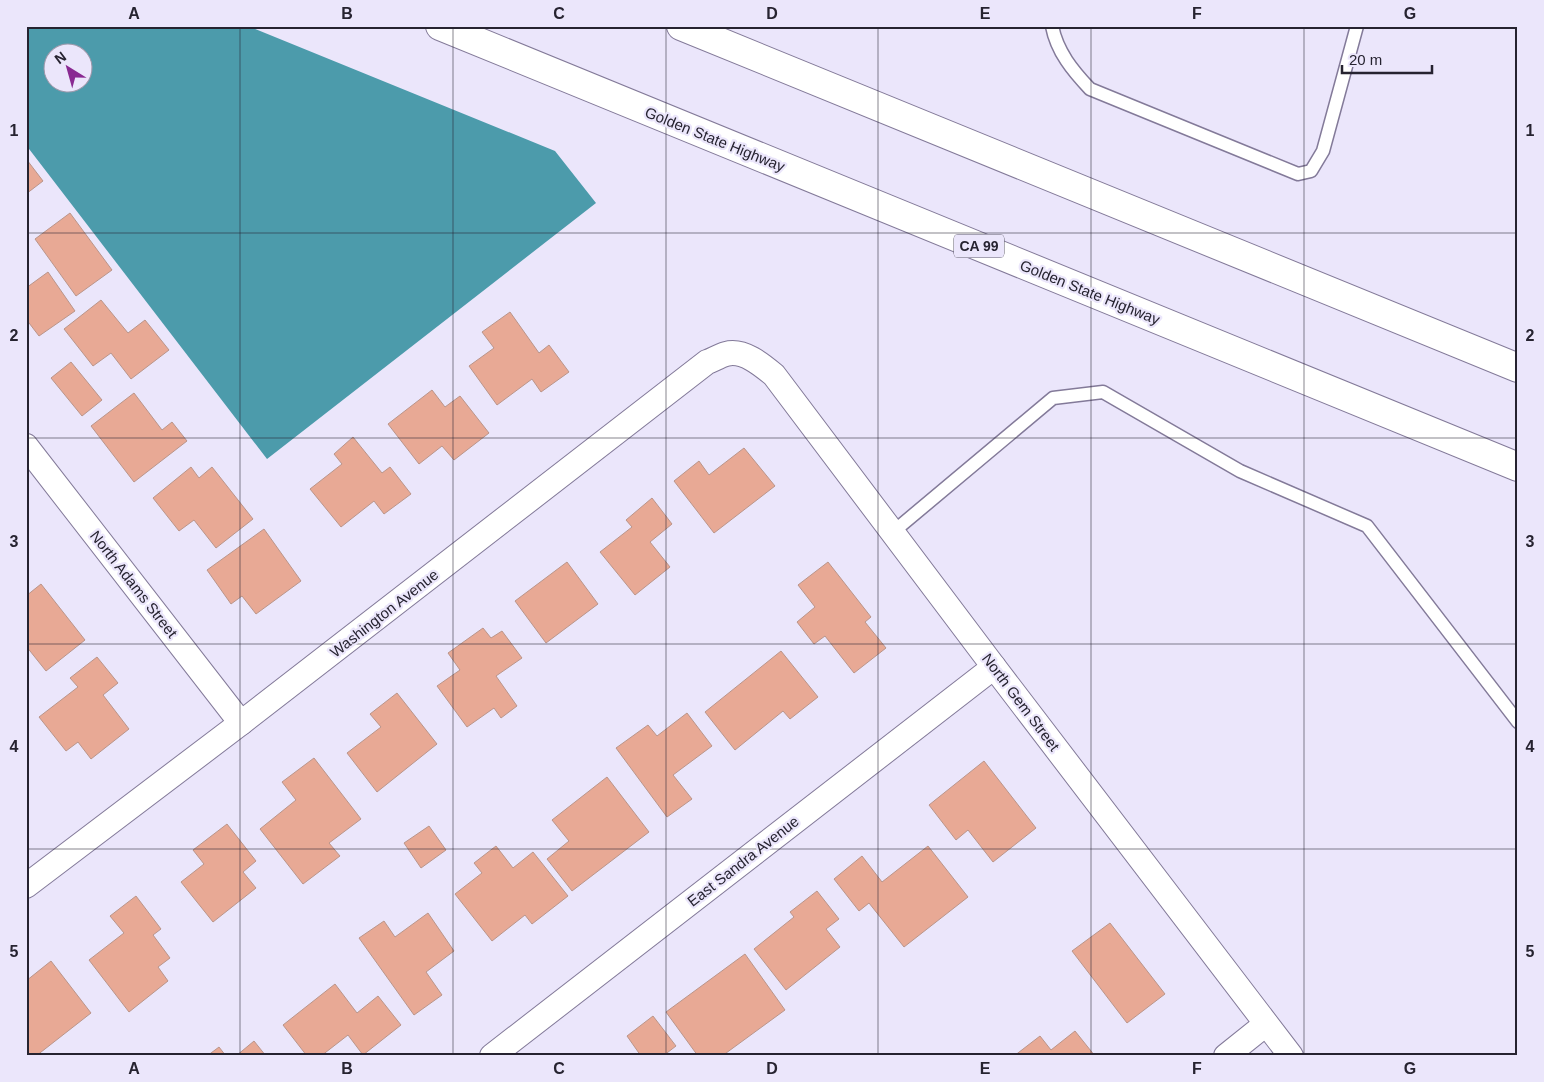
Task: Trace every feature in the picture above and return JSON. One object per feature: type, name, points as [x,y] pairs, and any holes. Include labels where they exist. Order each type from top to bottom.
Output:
[{"type":"highway","name":"Golden State Highway","points":[[440,26],[1518,467]]},
{"type":"highway","points":[[681,26],[1518,368]]},
{"type":"street","name":"Washington Avenue","points":[[26,886],[241,723],[708,362],[728,353],[746,356]]},
{"type":"street","name":"North Gem Street","points":[[746,356],[761,364],[774,375],[1291,1056]]},
{"type":"street","name":"North Adams Street","points":[[26,446],[241,723]]},
{"type":"street","name":"East Sandra Avenue","points":[[492,1056],[994,667]]},
{"type":"street","points":[[1226,1056],[1266,1024]]},
{"type":"lane","points":[[1052,26],[1055,40],[1072,70],[1090,89],[1298,174],[1311,171],[1323,151],[1357,26]]},
{"type":"lane","points":[[893,532],[1052,398],[1103,392],[1240,471],[1367,526],[1518,722]]},
{"type":"water","points":[[26,26],[248,26],[555,151],[596,203],[267,459],[26,145]]},
{"type":"building","points":[[26,161],[43,181],[26,194]]},
{"type":"building","points":[[70,213],[112,270],[76,296],[35,239]]},
{"type":"building","points":[[48,272],[75,311],[39,336],[26,319],[26,288]]},
{"type":"building","points":[[101,300],[128,333],[145,320],[169,350],[131,379],[111,353],[93,366],[64,329]]},
{"type":"building","points":[[510,312],[539,353],[549,345],[569,372],[541,392],[532,379],[497,405],[469,366],[494,348],[482,332]]},
{"type":"building","points":[[71,362],[102,400],[82,416],[51,378]]},
{"type":"building","points":[[432,390],[445,407],[460,396],[489,433],[454,460],[442,446],[419,464],[388,424]]},
{"type":"building","points":[[134,393],[162,430],[172,422],[187,441],[134,482],[91,426]]},
{"type":"building","points":[[353,437],[382,473],[390,467],[411,494],[384,514],[374,501],[341,527],[310,489],[342,464],[334,454]]},
{"type":"building","points":[[744,448],[775,486],[714,533],[674,481],[699,461],[709,475]]},
{"type":"building","points":[[191,467],[199,478],[212,467],[253,519],[216,548],[194,520],[179,531],[153,498]]},
{"type":"building","points":[[652,498],[672,524],[650,542],[670,567],[635,595],[600,552],[632,527],[626,520]]},
{"type":"building","points":[[264,529],[301,581],[256,614],[242,596],[231,604],[207,570]]},
{"type":"building","points":[[567,562],[598,604],[546,643],[515,601]]},
{"type":"building","points":[[828,562],[871,617],[865,622],[886,648],[854,673],[825,636],[814,644],[797,622],[815,607],[798,585]]},
{"type":"building","points":[[41,584],[85,640],[46,671],[26,646],[26,596]]},
{"type":"building","points":[[483,628],[491,638],[502,631],[522,658],[496,676],[517,706],[501,718],[494,708],[467,727],[437,686],[460,670],[448,653]]},
{"type":"building","points":[[781,651],[818,697],[790,719],[783,711],[735,750],[705,712]]},
{"type":"building","points":[[97,657],[118,683],[103,695],[129,729],[91,759],[78,742],[66,751],[39,717],[78,687],[70,678]]},
{"type":"building","points":[[397,693],[437,744],[377,792],[347,753],[381,727],[370,714]]},
{"type":"building","points":[[687,713],[712,746],[673,775],[692,799],[667,817],[616,748],[648,725],[657,736]]},
{"type":"building","points":[[314,758],[361,819],[329,843],[340,856],[303,884],[260,829],[296,800],[282,782]]},
{"type":"building","points":[[984,761],[1036,828],[993,862],[968,830],[956,840],[929,805]]},
{"type":"building","points":[[607,777],[649,832],[572,891],[547,859],[569,841],[552,820]]},
{"type":"building","points":[[227,824],[256,861],[243,872],[256,888],[213,922],[181,882],[204,864],[193,850]]},
{"type":"building","points":[[429,826],[446,850],[421,868],[404,843]]},
{"type":"building","points":[[496,846],[513,868],[533,852],[568,896],[532,924],[525,915],[492,941],[455,894],[482,873],[474,863]]},
{"type":"building","points":[[928,846],[968,897],[904,947],[869,903],[859,911],[834,879],[862,856],[882,882]]},
{"type":"building","points":[[817,891],[839,919],[826,929],[840,947],[786,990],[754,949],[794,917],[790,912]]},
{"type":"building","points":[[136,896],[161,929],[153,935],[170,958],[158,967],[168,981],[129,1012],[89,960],[124,933],[110,916]]},
{"type":"building","points":[[428,913],[454,951],[426,972],[442,995],[414,1015],[359,938],[384,921],[395,937]]},
{"type":"building","points":[[1110,923],[1165,994],[1127,1023],[1072,951]]},
{"type":"building","points":[[745,954],[785,1010],[722,1056],[698,1056],[666,1012]]},
{"type":"building","points":[[51,961],[91,1013],[36,1056],[26,1056],[26,1001],[28,1000],[26,997],[26,981]]},
{"type":"building","points":[[335,984],[357,1013],[378,996],[401,1025],[363,1055],[348,1035],[321,1056],[307,1056],[283,1025]]},
{"type":"building","points":[[653,1016],[676,1046],[663,1056],[641,1056],[627,1036]]},
{"type":"building","points":[[1075,1031],[1095,1056],[1014,1056],[1040,1036],[1051,1050]]},
{"type":"building","points":[[254,1041],[266,1056],[236,1056]]},
{"type":"building","points":[[219,1047],[226,1056],[207,1056]]}]
